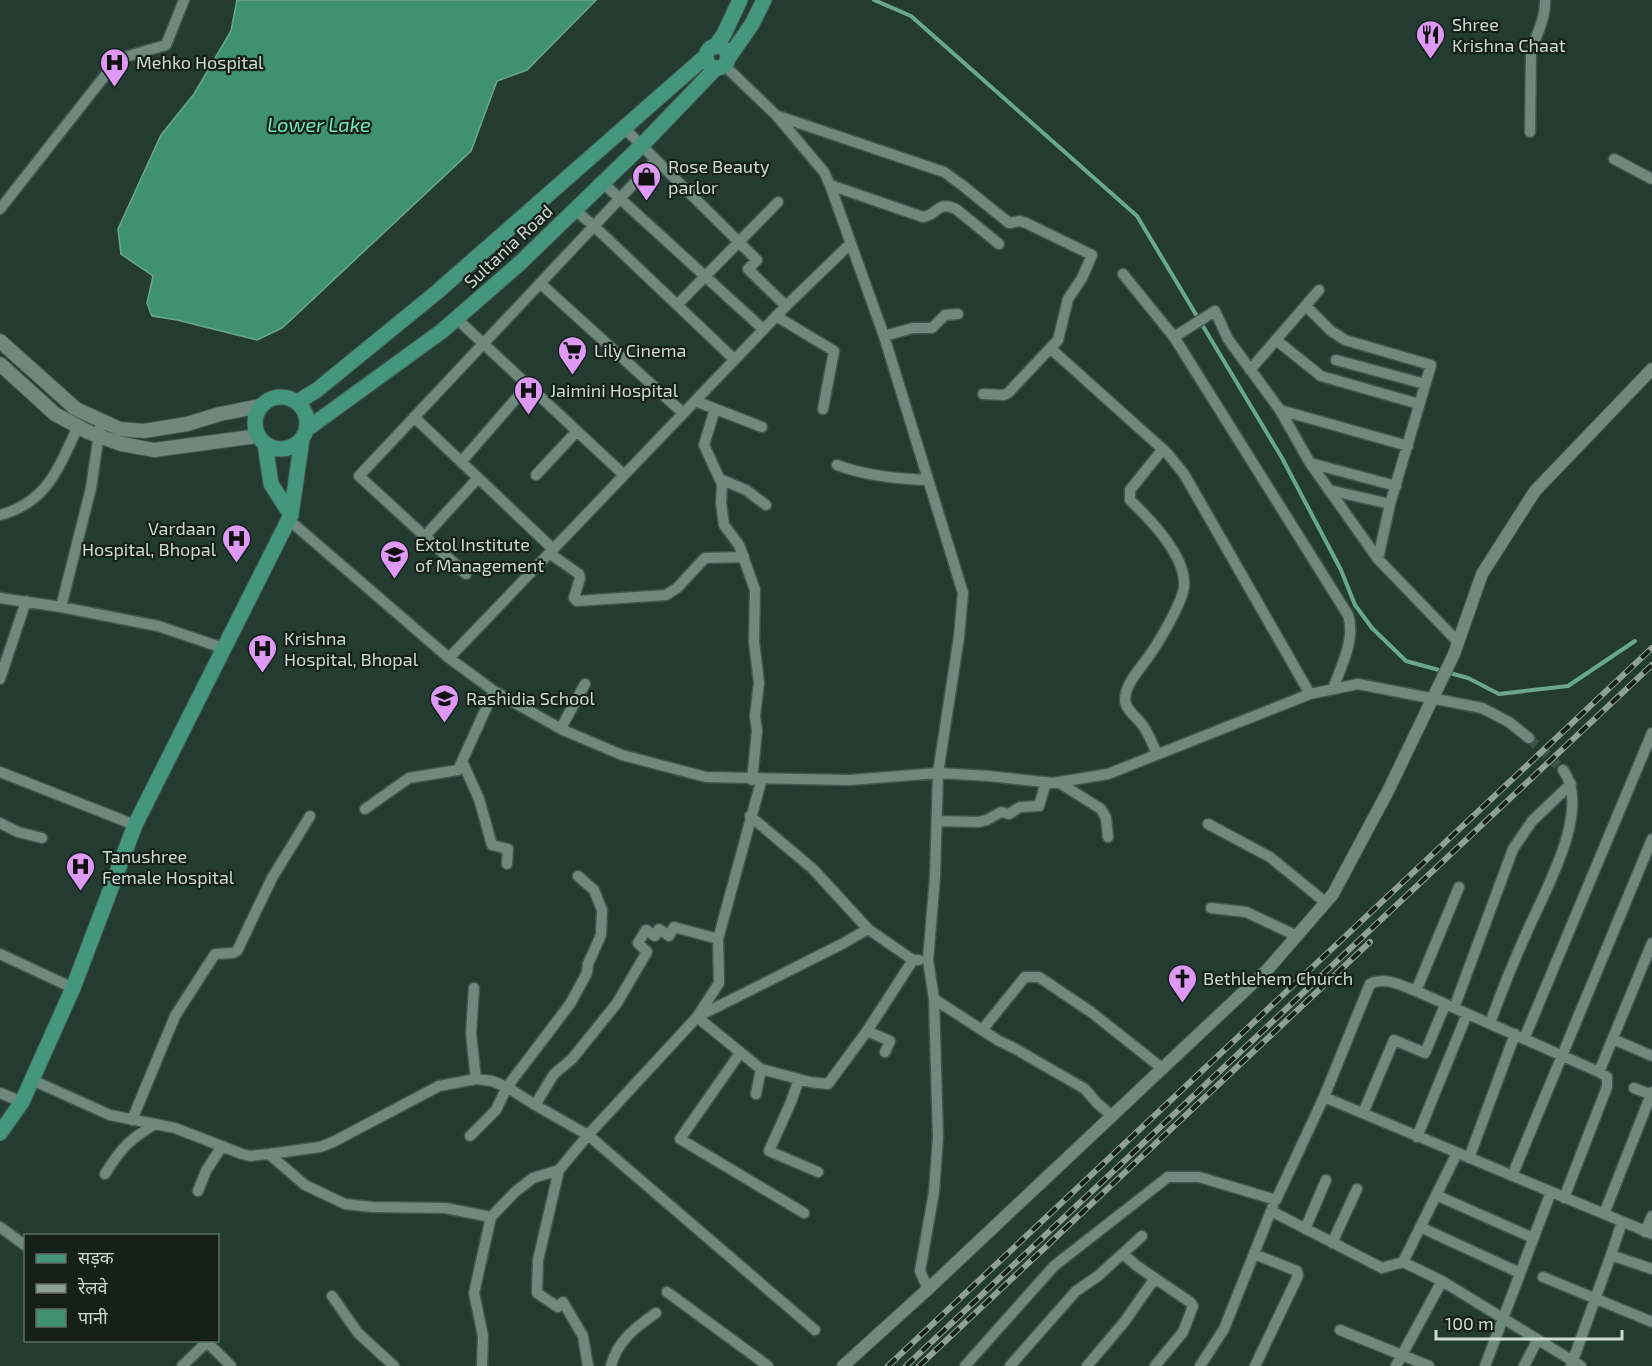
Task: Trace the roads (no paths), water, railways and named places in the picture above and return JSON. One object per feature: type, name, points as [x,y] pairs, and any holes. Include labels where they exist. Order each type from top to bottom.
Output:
[{"type":"main road","name":"Sultania Road","points":[[299,401],[317,390],[437,292],[624,128],[718,59],[724,34],[740,0]]},
{"type":"main road","name":"Sultania Road","points":[[305,434],[457,319],[604,184],[642,146],[718,59],[752,24],[764,0]]},
{"type":"main road","points":[[0,341],[76,408],[120,429],[144,430],[187,423],[260,406]]},
{"type":"main road","points":[[0,364],[55,414],[78,427],[121,444],[154,450],[261,440],[274,448],[285,449],[294,446],[305,434]]},
{"type":"main road","points":[[0,1133],[22,1102],[73,988],[135,825],[290,518],[308,419],[299,401],[278,396],[268,399],[260,406],[255,416],[255,426],[261,440],[271,484],[290,518]]},
{"type":"street","points":[[0,209],[118,59],[166,45],[184,0]]},
{"type":"street","points":[[1530,132],[1533,45],[1544,22],[1545,0]]},
{"type":"street","points":[[718,59],[777,116],[824,172],[830,184],[884,336],[963,592],[959,637],[938,773],[935,877],[928,960],[934,999],[938,1137],[934,1192],[920,1271],[928,1289]]},
{"type":"street","points":[[777,116],[944,172],[1010,224],[1020,221],[1026,223],[1092,255],[1082,278],[1068,299],[1058,340],[1008,393],[1004,395],[983,394]]},
{"type":"street","points":[[624,128],[757,260],[748,269],[786,306]]},
{"type":"street","points":[[1614,159],[1652,179]]},
{"type":"street","points":[[465,573],[359,476],[656,160]]},
{"type":"street","points":[[604,184],[764,329]]},
{"type":"street","points":[[830,184],[923,218],[930,216],[940,207],[948,206],[956,209],[999,244]]},
{"type":"street","points":[[677,304],[778,202]]},
{"type":"street","points":[[575,210],[594,225],[734,359]]},
{"type":"street","points":[[449,658],[734,359],[851,243]]},
{"type":"street","points":[[1123,274],[1177,336],[1348,615],[1352,626],[1351,639],[1333,689]]},
{"type":"street","points":[[540,283],[683,413]]},
{"type":"street","points":[[1250,370],[1319,290]]},
{"type":"street","points":[[1306,306],[1331,331],[1345,340],[1431,365],[1390,504],[1378,559]]},
{"type":"street","points":[[1177,336],[1215,311],[1228,339],[1281,410],[1310,463],[1378,559],[1457,640]]},
{"type":"street","points":[[884,336],[913,328],[932,328],[945,315],[958,314]]},
{"type":"street","points":[[776,316],[834,351],[823,409]]},
{"type":"street","points":[[457,319],[624,475]]},
{"type":"street","points":[[1276,340],[1321,376],[1419,404]]},
{"type":"street","points":[[1050,348],[1163,449],[1184,474],[1310,694]]},
{"type":"street","points":[[1336,360],[1425,384]]},
{"type":"street","points":[[843,1366],[1268,969],[1333,894],[1388,791],[1454,654],[1482,574],[1535,491],[1652,369]]},
{"type":"street","points":[[461,462],[528,385]]},
{"type":"street","points":[[695,401],[762,427]]},
{"type":"street","points":[[588,1366],[583,1336],[564,1302],[558,1307],[537,1293],[538,1260],[559,1170],[588,1135],[697,1017],[719,983],[718,939],[750,816],[757,779],[755,716],[759,683],[754,642],[755,590],[739,545],[724,525],[721,503],[722,484],[704,445],[715,409]]},
{"type":"street","points":[[1281,410],[1408,446]]},
{"type":"street","points":[[414,417],[551,551],[579,574],[574,598],[577,601],[659,596],[677,588],[705,558],[744,558]]},
{"type":"street","points":[[62,607],[92,488],[100,420]]},
{"type":"street","points":[[0,515],[13,512],[44,492],[53,479],[78,427]]},
{"type":"street","points":[[536,475],[577,431]]},
{"type":"street","points":[[1157,754],[1145,729],[1127,706],[1125,699],[1135,675],[1153,650],[1179,604],[1184,585],[1179,565],[1166,539],[1130,500],[1129,494],[1163,449]]},
{"type":"street","points":[[1310,463],[1396,486]]},
{"type":"street","points":[[837,465],[849,470],[896,479],[928,480]]},
{"type":"street","points":[[425,536],[478,478]]},
{"type":"street","points":[[720,479],[746,490],[766,505]]},
{"type":"street","points":[[1329,490],[1390,504]]},
{"type":"street","points":[[290,518],[449,658],[494,692],[561,728],[632,758],[706,777],[850,780],[938,773],[1052,782],[1108,774],[1310,694],[1358,684],[1482,708],[1509,723],[1529,738]]},
{"type":"street","points":[[0,598],[62,607],[158,626],[223,648]]},
{"type":"street","points":[[0,679],[26,601]]},
{"type":"street","points":[[561,728],[585,684]]},
{"type":"street","points":[[366,809],[409,778],[458,770],[494,692]]},
{"type":"street","points":[[1469,1158],[1652,733]]},
{"type":"street","points":[[462,761],[479,799],[491,843],[494,846],[508,849],[507,864]]},
{"type":"street","points":[[1490,1023],[1525,935],[1553,878],[1571,816],[1573,792],[1563,770]]},
{"type":"street","points":[[0,772],[135,825]]},
{"type":"street","points":[[937,821],[978,822],[1001,812],[1009,814],[1020,807],[1039,806],[1052,782]]},
{"type":"street","points":[[1052,782],[1101,809],[1106,818],[1108,837]]},
{"type":"street","points":[[1363,1113],[1394,1040],[1425,1053],[1449,1006],[1513,849],[1532,821],[1571,784]]},
{"type":"street","points":[[132,1120],[184,999],[214,954],[237,951],[272,878],[310,816]]},
{"type":"street","points":[[750,816],[813,869],[867,929],[913,960],[928,960]]},
{"type":"street","points":[[0,823],[18,832],[42,838]]},
{"type":"street","points":[[1208,824],[1270,857],[1325,902]]},
{"type":"street","points":[[1512,1176],[1652,839]]},
{"type":"street","points":[[470,1136],[496,1110],[507,1087],[573,999],[587,973],[588,964],[602,935],[603,922],[600,903],[594,890],[578,876]]},
{"type":"street","points":[[1416,991],[1459,887]]},
{"type":"street","points":[[1211,908],[1246,912],[1297,936]]},
{"type":"street","points":[[535,1105],[554,1074],[572,1059],[617,1003],[647,952],[638,943],[646,930],[655,936],[659,929],[669,936],[674,927],[718,939]]},
{"type":"street","points":[[697,1017],[842,944],[867,929]]},
{"type":"street","points":[[1599,1072],[1652,944]]},
{"type":"street","points":[[0,954],[73,988]]},
{"type":"street","points":[[697,1017],[761,1069],[828,1084],[867,1031],[913,960]]},
{"type":"street","points":[[982,1030],[1025,976],[1039,977],[1091,1012],[1163,1069]]},
{"type":"street","points":[[1200,1366],[1224,1329],[1271,1211],[1324,1097],[1370,984],[1376,981],[1384,981],[1416,991],[1607,1077],[1608,1087],[1564,1198]]},
{"type":"street","points":[[474,988],[471,1034],[476,1079]]},
{"type":"street","points":[[934,999],[982,1030],[1085,1089],[1112,1116]]},
{"type":"street","points":[[1417,1137],[1467,1014]]},
{"type":"street","points":[[867,1031],[890,1041],[885,1052]]},
{"type":"street","points":[[1613,1039],[1652,1056]]},
{"type":"street","points":[[740,1053],[680,1139],[804,1213]]},
{"type":"street","points":[[756,1094],[761,1069]]},
{"type":"street","points":[[32,1080],[110,1114],[192,1133],[250,1156],[320,1147],[439,1086],[476,1079],[492,1081],[507,1087],[588,1135],[815,1330]]},
{"type":"street","points":[[799,1079],[769,1151],[818,1172]]},
{"type":"street","points":[[1604,1214],[1651,1094],[1634,1088]]},
{"type":"street","points":[[0,1093],[22,1102]]},
{"type":"street","points":[[1324,1097],[1649,1233],[1652,1216]]},
{"type":"street","points":[[105,1174],[131,1139],[155,1124]]},
{"type":"street","points":[[198,1191],[206,1171],[222,1146]]},
{"type":"street","points":[[1403,1262],[1457,1153]]},
{"type":"street","points":[[269,1154],[305,1185],[345,1204],[372,1207],[445,1208],[491,1217]]},
{"type":"street","points":[[482,1366],[483,1336],[474,1293],[491,1217],[532,1178],[559,1170]]},
{"type":"street","points":[[965,1366],[1054,1266],[1168,1177],[1199,1177],[1276,1200]]},
{"type":"street","points":[[1305,1229],[1326,1180]]},
{"type":"street","points":[[1332,1243],[1358,1189]]},
{"type":"street","points":[[1485,1366],[1551,1192]]},
{"type":"street","points":[[1436,1195],[1533,1238]]},
{"type":"street","points":[[1271,1211],[1382,1268],[1403,1262],[1442,1281],[1575,1364],[1594,1299],[1622,1222]]},
{"type":"street","points":[[0,1227],[24,1245]]},
{"type":"street","points":[[1420,1227],[1520,1273]]},
{"type":"street","points":[[1010,1366],[1076,1291],[1098,1276],[1142,1236]]},
{"type":"street","points":[[1123,1254],[1193,1306],[1183,1332],[1155,1366]]},
{"type":"street","points":[[1254,1254],[1290,1267],[1297,1271],[1298,1275],[1255,1366]]},
{"type":"street","points":[[1611,1255],[1652,1269]]},
{"type":"street","points":[[1543,1277],[1652,1322]]},
{"type":"street","points":[[1087,1366],[1125,1321],[1155,1278]]},
{"type":"street","points":[[1399,1361],[1442,1281]]},
{"type":"street","points":[[667,1292],[768,1366]]},
{"type":"street","points":[[332,1296],[357,1333],[394,1366]]},
{"type":"street","points":[[612,1366],[621,1344],[629,1333],[656,1313]]},
{"type":"street","points":[[1340,1330],[1399,1361],[1429,1366]]},
{"type":"street","points":[[1524,1366],[1537,1341]]},
{"type":"street","points":[[182,1366],[207,1342],[231,1366]]},
{"type":"water","name":"Lower Lake","points":[[237,0],[596,0],[527,70],[497,81],[471,151],[282,328],[257,340],[152,316],[147,303],[153,276],[121,254],[118,229],[161,135],[194,94],[231,31]]},
{"type":"waterway","points":[[874,0],[911,16],[1137,216],[1282,458],[1341,570],[1355,605],[1372,628],[1406,661],[1468,678],[1499,694],[1568,686],[1635,641]]},
{"type":"tunnel","points":[[1529,738],[1563,770]]},
{"type":"railway","points":[[888,1366],[1652,648]]},
{"type":"railway","points":[[906,1366],[1652,665]]},
{"type":"railway","points":[[919,1366],[1370,942]]},
{"type":"place","name":"Shree Krishna Chaat","points":[[1431,60]]},
{"type":"place","name":"Mehko Hospital","points":[[115,88]]},
{"type":"place","name":"Rose Beauty parlor","points":[[647,202]]},
{"type":"place","name":"Lily Cinema","points":[[573,376]]},
{"type":"place","name":"Jaimini Hospital","points":[[529,416]]},
{"type":"place","name":"Vardaan Hospital, Bhopal","points":[[237,564]]},
{"type":"place","name":"Extol Institute of Management","points":[[394,580]]},
{"type":"place","name":"Krishna Hospital, Bhopal","points":[[263,674]]},
{"type":"place","name":"Rashidia School","points":[[445,724]]},
{"type":"place","name":"Tanushree Female Hospital","points":[[81,892]]},
{"type":"place","name":"Bethlehem Church","points":[[1182,1004]]}]
